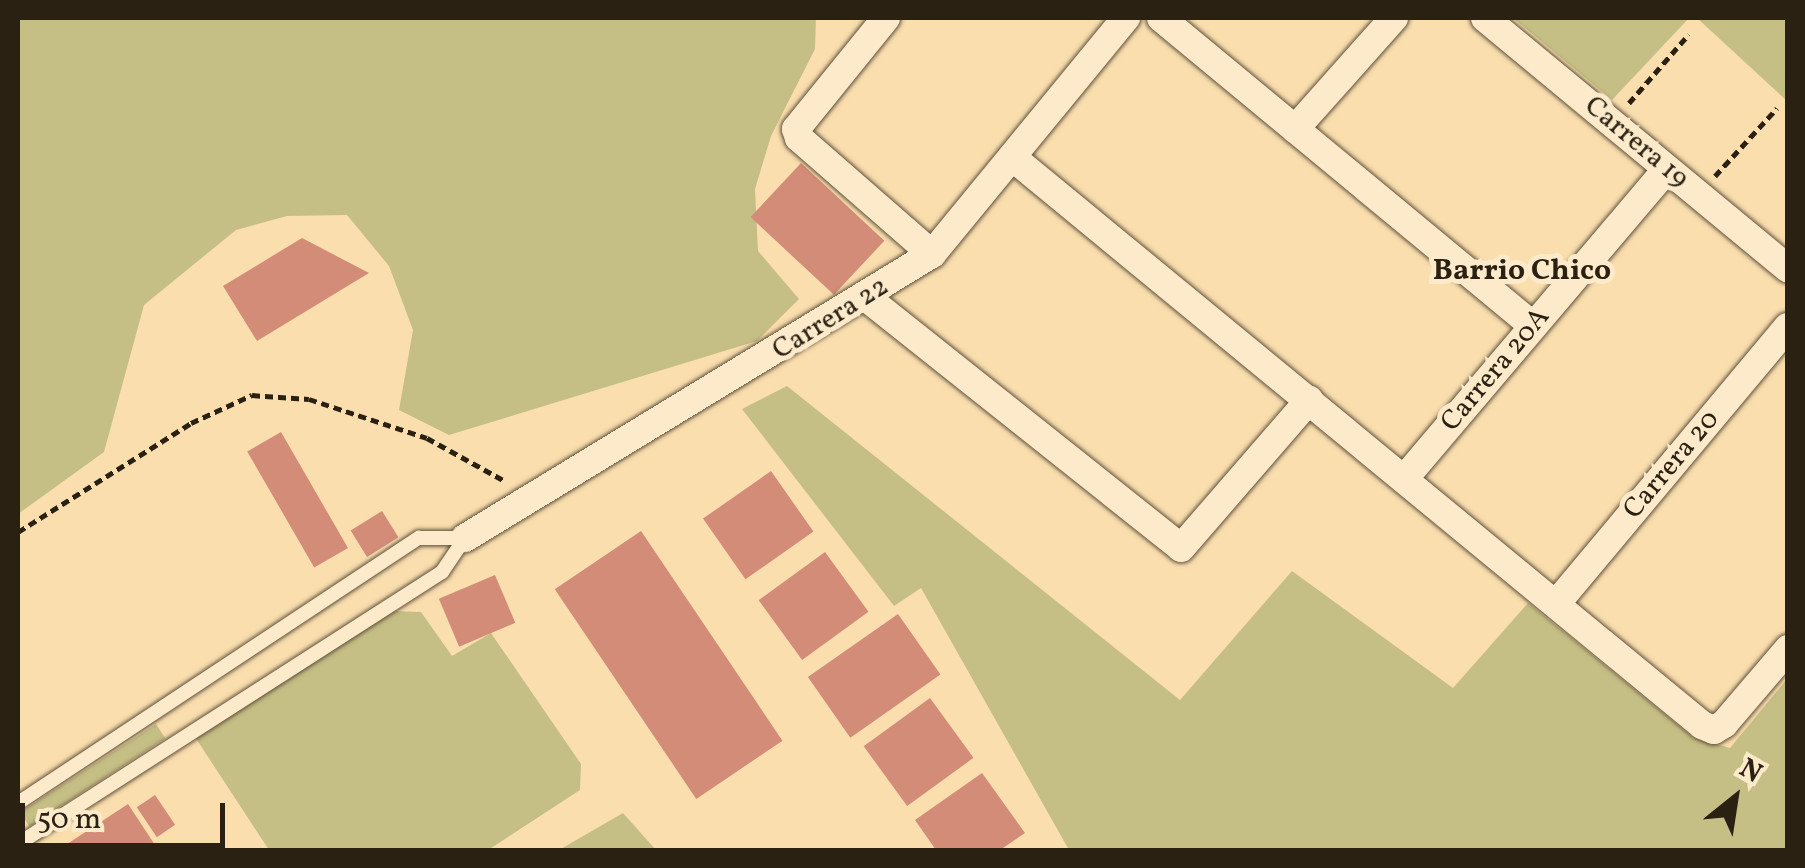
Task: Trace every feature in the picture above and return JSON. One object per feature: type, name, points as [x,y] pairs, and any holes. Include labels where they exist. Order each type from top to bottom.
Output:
[{"type":"street","points":[[886,18],[796,129],[932,254]]},
{"type":"street","name":"Carrera 22","points":[[465,538],[867,298],[932,254],[1126,18]]},
{"type":"street","points":[[1161,18],[1533,326]]},
{"type":"street","points":[[1295,129],[1394,18]]},
{"type":"street","name":"Carrera 19","points":[[1485,18],[1788,269]]},
{"type":"street","points":[[1012,156],[1714,730],[1788,650]]},
{"type":"street","name":"Carrera 20A","points":[[1404,478],[1666,170]]},
{"type":"street","points":[[867,298],[1181,548],[1309,400]]},
{"type":"street","name":"Carrera 20","points":[[1556,604],[1788,327]]},
{"type":"lane","points":[[18,802],[420,538],[465,538]]},
{"type":"lane","points":[[18,844],[442,572],[465,538]]},
{"type":"path","points":[[1612,123],[1689,34]]},
{"type":"path","points":[[1698,194],[1777,108]]},
{"type":"path","points":[[18,532],[192,423],[252,396],[309,399],[427,438],[534,497]]},
{"type":"shaded area","points":[[18,18],[816,18],[815,49],[771,136],[755,189],[758,251],[799,299],[757,341],[449,435],[399,410],[413,330],[389,266],[347,215],[287,216],[236,230],[144,305],[104,452],[18,514]]},
{"type":"shaded area","points":[[1513,18],[1689,18],[1612,100]]},
{"type":"shaded area","points":[[1697,18],[1787,18],[1787,101]]},
{"type":"shaded area","points":[[787,386],[1180,700],[1292,571],[1453,688],[1528,603],[1694,738],[1730,748],[1787,679],[1787,850],[1069,850],[921,588],[894,606],[742,409]]},
{"type":"shaded area","points":[[391,611],[421,612],[452,656],[491,633],[581,764],[580,790],[488,850],[269,850],[195,737]]},
{"type":"shaded area","points":[[156,724],[165,738],[29,826],[20,812]]},
{"type":"shaded area","points":[[623,813],[656,850],[559,850]]},
{"type":"building","points":[[801,163],[884,241],[834,295],[751,217]]},
{"type":"building","points":[[302,238],[369,273],[257,341],[223,286]]},
{"type":"building","points":[[281,432],[348,548],[314,568],[247,452]]},
{"type":"building","points":[[771,471],[813,532],[745,579],[703,519]]},
{"type":"building","points":[[382,511],[398,537],[367,557],[351,531]]},
{"type":"building","points":[[641,531],[782,741],[696,799],[555,589]]},
{"type":"building","points":[[825,552],[868,612],[802,660],[759,600]]},
{"type":"building","points":[[495,575],[515,623],[459,647],[439,599]]},
{"type":"building","points":[[898,614],[940,675],[850,738],[808,677]]},
{"type":"building","points":[[930,698],[973,758],[907,806],[864,746]]},
{"type":"building","points":[[982,773],[1025,833],[1000,850],[936,850],[915,820]]},
{"type":"building","points":[[155,795],[175,825],[157,837],[137,807]]},
{"type":"building","points":[[128,804],[155,845],[146,850],[58,850]]},
{"type":"district","name":"Barrio Chico","points":[[1522,271]]}]
